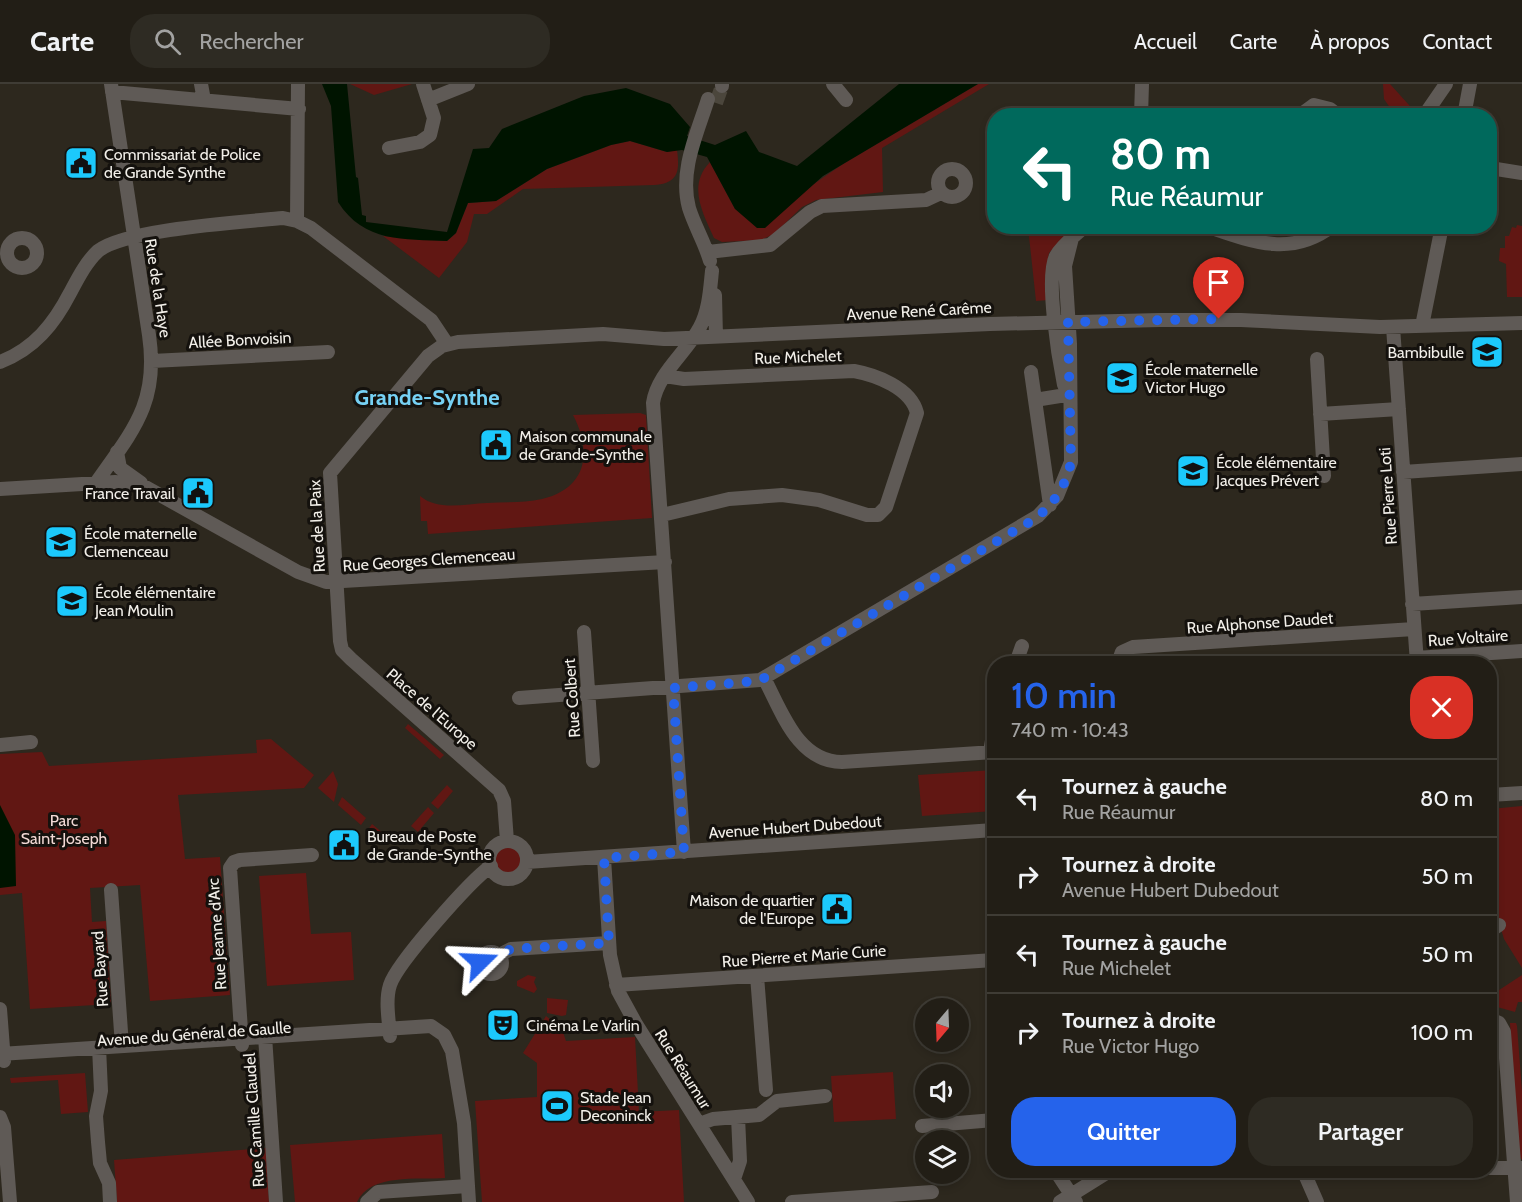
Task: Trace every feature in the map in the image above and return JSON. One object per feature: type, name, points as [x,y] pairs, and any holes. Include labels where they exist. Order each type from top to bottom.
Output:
[{"type":"street","points":[[201,84],[204,100]]},
{"type":"street","points":[[297,220],[298,84]]},
{"type":"street","points":[[389,148],[427,138],[434,118],[423,84]]},
{"type":"street","points":[[428,100],[468,84]]},
{"type":"street","points":[[833,84],[846,100]]},
{"type":"street","points":[[1141,108],[1142,84]]},
{"type":"street","points":[[1430,108],[1446,84]]},
{"type":"street","points":[[1466,108],[1470,84]]},
{"type":"street","points":[[111,88],[299,109]]},
{"type":"street","name":"Rue de la Haye","points":[[96,483],[144,410],[151,382],[152,361],[111,88]]},
{"type":"street","points":[[684,852],[657,432],[653,403],[657,389],[668,377],[695,351],[716,336],[712,271],[708,252],[692,216],[686,186],[693,155],[712,101]]},
{"type":"street","points":[[1310,108],[1314,105],[1326,108]]},
{"type":"street","points":[[1497,169],[1522,173]]},
{"type":"street","points":[[708,252],[770,245],[807,214],[822,206],[926,200],[942,193]]},
{"type":"street","points":[[0,363],[33,343],[50,326],[94,256],[110,243],[133,236],[275,219],[297,220],[308,225],[431,320],[447,344]]},
{"type":"street","points":[[519,699],[746,682],[764,678],[1033,520],[1050,505],[1065,482],[1071,462],[1062,322],[1065,266],[1072,238],[1076,234]]},
{"type":"street","points":[[1230,234],[1256,243],[1279,246],[1309,241],[1320,234]]},
{"type":"street","points":[[1422,326],[1440,234]]},
{"type":"street","points":[[668,377],[694,337],[706,312],[712,271]]},
{"type":"street","name":"Avenue René Carême","points":[[447,344],[603,334],[651,339],[1062,322],[1219,319],[1393,327],[1522,323]]},
{"type":"street","name":"Rue Pierre Loti","points":[[1393,327],[1416,656]]},
{"type":"street","name":"Rue de la Paix","points":[[337,600],[330,472],[428,356],[447,344]]},
{"type":"street","name":"Allée Bonvoisin","points":[[152,361],[328,352]]},
{"type":"street","points":[[1317,359],[1324,476]]},
{"type":"street","name":"Rue Michelet","points":[[662,515],[742,497],[789,495],[819,500],[867,516],[878,515],[884,510],[917,417],[915,406],[905,395],[880,379],[854,371],[668,377]]},
{"type":"street","points":[[1031,372],[1050,505]]},
{"type":"street","points":[[1035,400],[1067,400]]},
{"type":"street","points":[[1320,414],[1399,409]]},
{"type":"street","name":"Rue Georges Clemenceau","points":[[117,452],[120,468],[147,487],[313,579],[336,582],[665,562]]},
{"type":"street","points":[[1403,472],[1522,464]]},
{"type":"street","name":"Rue Georges Clemenceau","points":[[0,489],[129,482],[147,487]]},
{"type":"street","points":[[1412,604],[1522,597]]},
{"type":"street","name":"Place de l'Europe","points":[[337,600],[341,646],[344,653],[499,790],[504,801],[507,841]]},
{"type":"street","name":"Rue Alphonse Daudet","points":[[1121,656],[1122,652],[1133,647],[1414,629]]},
{"type":"street","name":"Rue Colbert","points":[[584,632],[593,761]]},
{"type":"street","points":[[1018,656],[1022,646]]},
{"type":"street","name":"Rue Voltaire","points":[[1463,656],[1522,651]]},
{"type":"street","points":[[764,678],[796,736],[813,755],[826,761],[843,762],[987,752]]},
{"type":"street","points":[[0,745],[32,742]]},
{"type":"street","points":[[1497,795],[1522,793]]},
{"type":"street","name":"Avenue Hubert Dubedout","points":[[526,862],[987,830]]},
{"type":"street","points":[[390,1032],[388,995],[399,968],[491,866],[492,850],[500,843],[507,841],[520,846],[526,853],[526,862],[522,872],[511,878],[499,875],[491,866]]},
{"type":"street","name":"Rue Jeanne d'Arc","points":[[241,1042],[230,868],[240,860],[312,855]]},
{"type":"street","name":"Rue Réaumur","points":[[604,858],[609,943],[616,985],[631,1017],[748,1202]]},
{"type":"street","name":"Rue Bayard","points":[[111,891],[122,1046]]},
{"type":"street","points":[[499,955],[511,949],[609,943]]},
{"type":"street","name":"Rue Pierre et Marie Curie","points":[[616,985],[987,960]]},
{"type":"street","points":[[757,976],[766,1090]]},
{"type":"street","points":[[0,1009],[2,1059]]},
{"type":"street","points":[[1497,1022],[1504,1032],[1519,1168],[1517,1202]]},
{"type":"street","name":"Avenue du Général de Gaulle","points":[[99,1052],[122,1046],[265,1041],[390,1032],[424,1025],[436,1029],[444,1035],[451,1047],[457,1090],[455,1124],[464,1186]]},
{"type":"street","name":"Rue Camille Claudel","points":[[265,1041],[276,1202]]},
{"type":"street","name":"Avenue du Général de Gaulle","points":[[2,1059],[241,1042]]},
{"type":"street","points":[[99,1052],[101,1095],[96,1116],[100,1163],[109,1183],[110,1202]]},
{"type":"street","name":"Rue Réaumur","points":[[699,1124],[713,1119],[759,1115],[777,1101],[825,1096]]},
{"type":"street","points":[[0,1117],[4,1127],[10,1202]]},
{"type":"street","points":[[734,1179],[740,1161],[738,1117]]},
{"type":"street","points":[[922,1126],[987,1121]]},
{"type":"street","points":[[1497,1168],[1519,1168]]},
{"type":"street","points":[[1059,1178],[1069,1200],[1100,1178]]},
{"type":"street","points":[[1306,1178],[1317,1202]]},
{"type":"street","points":[[367,1202],[378,1192],[464,1186]]},
{"type":"street","points":[[461,1202],[464,1186]]},
{"type":"street","points":[[464,1186],[469,1202]]},
{"type":"street","points":[[792,1202],[932,1192]]},
{"type":"green space","points":[[350,84],[412,84],[374,95]]},
{"type":"green space","points":[[978,84],[989,84],[882,148],[883,192],[816,200],[802,207],[774,234],[761,240],[722,242],[714,238],[699,200],[698,190],[699,180],[710,162],[735,209],[802,192],[843,164]]},
{"type":"green space","points":[[1383,84],[1390,84],[1412,108],[1390,108],[1384,99]]},
{"type":"green space","points":[[630,141],[667,152],[677,150],[678,164],[673,179],[654,185],[523,189],[487,214],[474,214],[467,242],[439,278],[383,236],[447,241],[456,233],[468,203],[496,201],[547,169],[611,145]]},
{"type":"green space","points":[[1517,225],[1522,226],[1522,297],[1507,297],[1506,264],[1499,261],[1500,248],[1505,248],[1505,236],[1509,236],[1512,227],[1516,228]]},
{"type":"green space","points":[[1029,234],[1068,234],[1049,253],[1047,266],[1049,300],[1036,301]]},
{"type":"green space","points":[[640,413],[646,415],[652,518],[428,534],[427,521],[421,521],[420,496],[435,504],[452,506],[529,501],[557,494],[569,486],[577,477],[582,466],[583,442],[573,415]]},
{"type":"green space","points":[[408,724],[444,755],[440,759],[405,728]]},
{"type":"green space","name":"Parc Saint-Joseph","points":[[271,739],[314,775],[304,788],[178,795],[185,859],[220,857],[230,995],[150,1001],[140,885],[90,888],[92,922],[106,921],[111,1004],[30,1009],[22,893],[0,895],[0,754],[42,752],[49,766],[257,753],[256,740]]},
{"type":"green space","points":[[987,770],[987,811],[922,816],[918,775]]},
{"type":"green space","points":[[333,771],[338,784],[334,802],[318,788]]},
{"type":"green space","points":[[447,785],[453,791],[438,809],[431,803]]},
{"type":"green space","points":[[342,797],[366,818],[361,825],[338,805]]},
{"type":"green space","points":[[1522,806],[1522,968],[1504,939],[1497,916],[1497,808]]},
{"type":"green space","points":[[428,807],[434,813],[418,832],[411,826]]},
{"type":"green space","points":[[372,824],[384,834],[382,843],[368,830]]},
{"type":"green space","points":[[508,847],[518,850],[521,860],[518,870],[508,873],[498,870],[495,860],[498,850]]},
{"type":"green space","points":[[306,873],[311,934],[351,932],[354,980],[267,986],[259,876]]},
{"type":"green space","points":[[528,975],[536,977],[534,982],[537,989],[534,993],[517,986],[517,981]]},
{"type":"green space","points":[[1522,975],[1522,1002],[1518,1002],[1515,1012],[1497,1007],[1497,991]]},
{"type":"green space","points":[[547,998],[568,1000],[566,1015],[547,1013]]},
{"type":"green space","name":"Stade Jean Deconinck","points":[[546,1016],[562,1029],[566,1041],[635,1037],[639,1112],[679,1110],[684,1202],[482,1202],[475,1101],[537,1097],[537,1063],[523,1053]]},
{"type":"green space","points":[[1510,1023],[1516,1023],[1517,1026],[1522,1091],[1522,1160],[1518,1151],[1514,1117]]},
{"type":"green space","points":[[893,1072],[896,1119],[834,1122],[831,1076]]},
{"type":"green space","points":[[85,1073],[88,1112],[61,1114],[58,1080],[11,1083],[10,1078]]},
{"type":"green space","points":[[442,1134],[445,1178],[383,1182],[372,1186],[357,1202],[295,1202],[290,1145]]},
{"type":"green space","points":[[266,1148],[269,1202],[117,1202],[114,1160]]},
{"type":"shaded area","points":[[322,84],[347,84],[356,177],[358,178],[362,215],[366,216],[366,222],[447,232],[473,149],[489,148],[502,129],[584,96],[626,88],[670,104],[690,127],[687,136],[715,145],[746,131],[759,152],[797,166],[899,84],[978,84],[823,176],[765,228],[757,228],[735,209],[707,157],[682,150],[667,152],[630,141],[611,145],[547,169],[496,201],[468,203],[456,233],[447,241],[400,239],[386,236],[360,225],[348,215],[338,202],[331,106]]},
{"type":"shaded area","points":[[0,805],[15,835],[16,886],[0,888]]},
{"type":"tunnel","points":[[716,103],[722,86]]},
{"type":"place","name":"Commissariat de Police de Grande Synthe","points":[[81,163]]},
{"type":"place","name":"Bambibulle","points":[[1487,352]]},
{"type":"place","name":"École maternelle Victor Hugo","points":[[1122,378]]},
{"type":"place","name":"Maison communale de Grande-Synthe","points":[[496,445]]},
{"type":"place","name":"École élémentaire Jacques Prévert","points":[[1193,471]]},
{"type":"place","name":"France Travail","points":[[198,493]]},
{"type":"place","name":"École maternelle Clemenceau","points":[[61,542]]},
{"type":"place","name":"École élémentaire Jean Moulin","points":[[72,601]]},
{"type":"place","name":"Bureau de Poste de Grande-Synthe","points":[[344,845]]},
{"type":"place","name":"Maison de quartier de l'Europe","points":[[837,909]]},
{"type":"place","name":"Cinéma Le Varlin","points":[[503,1025]]},
{"type":"place","name":"Stade Jean Deconinck","points":[[557,1106]]},
{"type":"district","name":"Grande-Synthe","points":[[427,397]]},
{"type":"route","points":[[480,962],[483,955],[489,952],[499,955],[511,949],[609,943],[604,858],[684,852],[673,688],[756,681],[764,678],[1033,520],[1050,505],[1065,482],[1071,462],[1068,322],[1219,319]]}]
